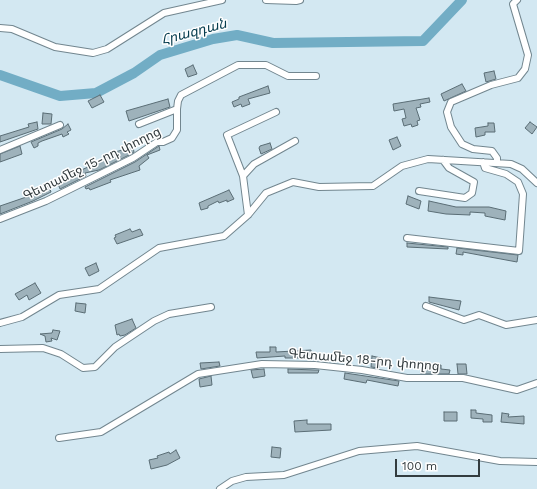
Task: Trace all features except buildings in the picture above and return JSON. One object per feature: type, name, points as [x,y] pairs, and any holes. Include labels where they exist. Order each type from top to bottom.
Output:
[{"type":"street","points":[[0,28],[12,29],[55,47],[93,53],[107,49],[164,12],[222,0]]},
{"type":"street","points":[[266,0],[300,0]]},
{"type":"street","points":[[497,163],[497,158],[492,151],[474,149],[462,144],[451,127],[447,112],[451,102],[491,85],[518,78],[525,69],[528,56],[513,4],[517,0]]},
{"type":"street","points":[[178,109],[178,101],[181,95],[238,65],[266,65],[288,76],[316,76]]},
{"type":"street","name":"Գետամեջ 15-րդ փողոց","points":[[0,219],[46,201],[133,158],[157,142],[163,142],[172,138],[177,130],[178,109],[139,124]]},
{"type":"street","points":[[248,215],[243,176],[227,135],[276,112]]},
{"type":"street","points":[[0,150],[60,125]]},
{"type":"street","points":[[243,176],[254,164],[295,141]]},
{"type":"street","points":[[0,323],[22,317],[59,295],[99,289],[159,248],[224,236],[248,215],[266,193],[293,182],[319,187],[373,186],[402,166],[428,159],[511,164],[522,169],[537,183]]},
{"type":"street","points":[[418,191],[465,198],[472,193],[474,182],[449,168],[444,160]]},
{"type":"street","points":[[407,238],[519,251],[523,194],[518,182],[506,174],[485,168],[483,162]]},
{"type":"street","points":[[426,306],[464,320],[478,315],[506,325],[537,320]]},
{"type":"street","points":[[0,349],[43,348],[61,354],[83,368],[95,367],[115,347],[154,321],[169,314],[211,308]]},
{"type":"street","name":"Գետամեջ 18-րդ փողոց","points":[[59,438],[101,432],[198,374],[262,364],[315,365],[362,370],[407,378],[463,378],[516,390],[537,383]]},
{"type":"street","points":[[220,489],[232,481],[246,477],[284,476],[359,451],[417,446],[500,461],[537,462]]},
{"type":"waterway","name":"Հրազդան","points":[[0,75],[60,96],[96,93],[134,73],[160,55],[213,39],[237,35],[273,43],[423,41],[462,0]]}]
